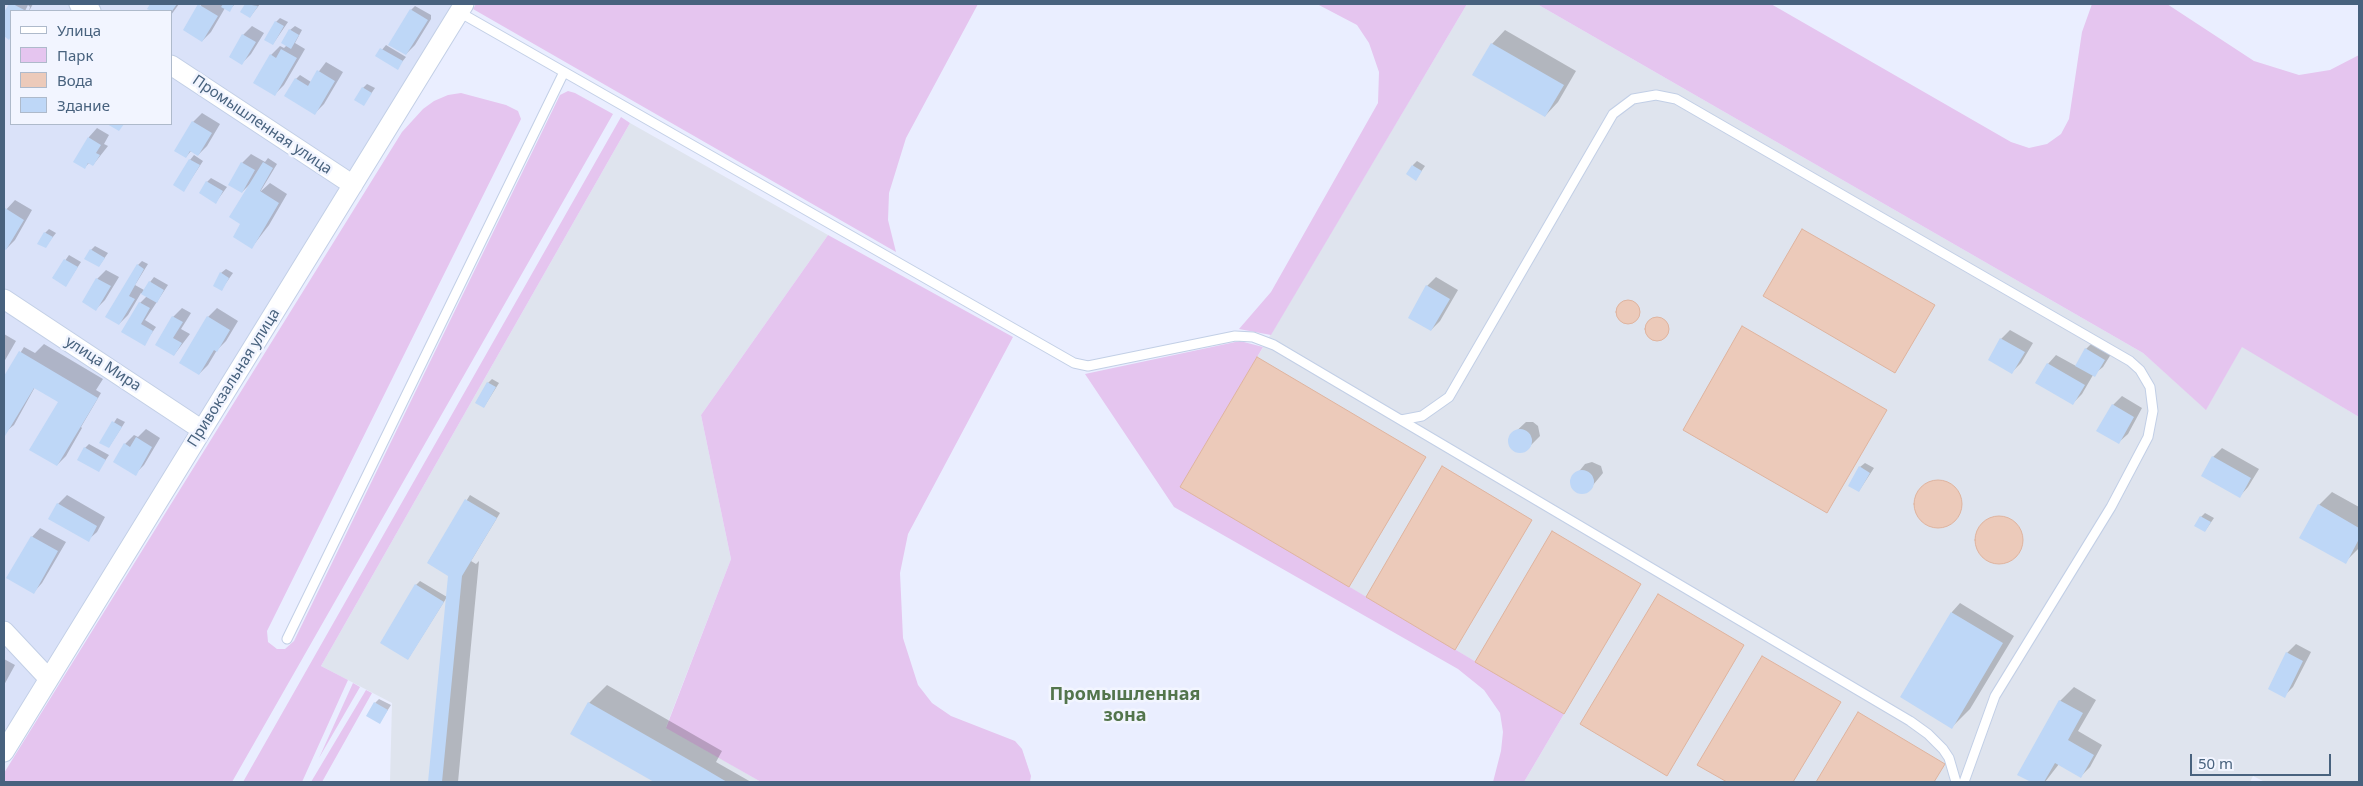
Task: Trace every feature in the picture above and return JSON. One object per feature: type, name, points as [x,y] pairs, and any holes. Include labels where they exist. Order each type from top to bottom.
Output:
[{"type":"street","name":"Привокзальная улица","points":[[4,752],[462,8]]},
{"type":"street","name":"Промышленная улица","points":[[172,66],[353,185]]},
{"type":"street","name":"улица Мира","points":[[4,299],[202,430]]},
{"type":"street","points":[[4,631],[49,679]]},
{"type":"lane","points":[[462,8],[564,72],[1074,362],[1088,366],[1235,336],[1253,338],[1274,345],[1910,721],[1928,734],[1943,749],[1949,758],[1956,782]]},
{"type":"lane","points":[[287,639],[564,72]]},
{"type":"lane","points":[[1401,420],[1422,416],[1449,397],[1613,114],[1633,98],[1656,96],[1676,100],[2130,361],[2140,370],[2150,387],[2153,411],[2148,437],[2111,507],[1995,696],[1964,782]]},
{"type":"shaded area","points":[[4,4],[455,4],[4,738]]},
{"type":"shaded area","points":[[1467,4],[1537,4],[2143,353],[2206,409],[2242,346],[2359,417],[2359,782],[2265,782],[2253,776],[2250,782],[1524,782],[1564,714],[1180,487]]},
{"type":"shaded area","points":[[630,123],[828,235],[701,415],[731,559],[666,727],[761,782],[390,782],[392,703],[321,666]]},
{"type":"green space","points":[[476,4],[978,4],[906,138],[889,193],[888,220],[896,252],[473,9]]},
{"type":"green space","points":[[1317,4],[1467,4],[1271,335],[1239,329],[1271,292],[1378,103],[1379,72],[1369,43],[1357,25]]},
{"type":"green space","points":[[1537,4],[1771,4],[2011,142],[2029,148],[2047,144],[2061,134],[2069,119],[2082,32],[2092,4],[2167,4],[2254,61],[2299,75],[2330,70],[2359,55],[2359,417],[2242,347],[2206,410],[2143,353]]},
{"type":"green space","points":[[568,91],[613,114],[232,782],[4,782],[4,773],[402,132],[423,109],[434,101],[448,95],[461,93],[506,105],[518,111],[521,119],[267,631],[268,642],[277,649],[285,649],[294,641],[560,95]]},
{"type":"green space","points":[[621,117],[630,123],[321,666],[348,680],[302,782],[243,782]]},
{"type":"green space","points":[[828,235],[1013,337],[908,534],[900,573],[903,638],[918,685],[932,703],[951,716],[1015,741],[1022,749],[1031,776],[1030,782],[761,782],[666,728],[731,559],[701,415]]},
{"type":"green space","points":[[1240,341],[1263,347],[1181,487],[1564,714],[1524,782],[1493,782],[1501,751],[1503,732],[1500,713],[1484,690],[1458,669],[1174,507],[1085,374]]},
{"type":"green space","points":[[353,683],[360,687],[319,758]]},
{"type":"green space","points":[[366,690],[372,693],[322,782],[311,782]]},
{"type":"water","points":[[1802,229],[1935,305],[1895,373],[1763,296]]},
{"type":"water","points":[[1628,300],[1633,301],[1639,307],[1639,317],[1633,323],[1628,324],[1623,323],[1617,317],[1616,312],[1617,307],[1623,301]]},
{"type":"water","points":[[1657,317],[1662,318],[1668,324],[1668,334],[1662,340],[1657,341],[1652,340],[1646,334],[1645,329],[1646,324],[1652,318]]},
{"type":"water","points":[[1742,326],[1887,410],[1827,513],[1683,430]]},
{"type":"water","points":[[1257,357],[1426,457],[1349,587],[1180,487]]},
{"type":"water","points":[[1442,466],[1532,520],[1455,650],[1366,597]]},
{"type":"water","points":[[1938,480],[1947,482],[1955,487],[1960,495],[1962,504],[1960,513],[1955,521],[1947,526],[1938,528],[1929,526],[1921,521],[1916,513],[1914,504],[1916,495],[1921,487],[1929,482]]},
{"type":"water","points":[[1999,516],[2008,518],[2016,523],[2021,531],[2023,540],[2021,549],[2016,557],[2008,562],[1999,564],[1990,562],[1982,557],[1977,549],[1975,540],[1977,531],[1982,523],[1990,518]]},
{"type":"water","points":[[1552,531],[1641,584],[1564,714],[1475,662]]},
{"type":"water","points":[[1658,594],[1744,645],[1667,776],[1580,724]]},
{"type":"water","points":[[1762,656],[1841,702],[1793,782],[1727,782],[1697,765]]},
{"type":"water","points":[[1858,712],[1945,764],[1934,782],[1816,782]]},
{"type":"building","points":[[9,4],[24,10],[10,10],[9,40],[4,36],[4,12]]},
{"type":"building","points":[[150,4],[177,4],[172,11],[147,9]]},
{"type":"building","points":[[198,4],[218,16],[202,42],[183,30]]},
{"type":"building","points":[[223,4],[234,4],[230,12],[221,7]]},
{"type":"building","points":[[245,4],[258,6],[250,18],[240,12]]},
{"type":"building","points":[[410,9],[428,20],[406,55],[388,45]]},
{"type":"building","points":[[275,21],[284,26],[273,45],[264,40]]},
{"type":"building","points":[[289,29],[299,35],[291,49],[281,43]]},
{"type":"building","points":[[242,34],[256,42],[242,65],[229,57]]},
{"type":"building","points":[[1491,43],[1564,85],[1545,117],[1472,75]]},
{"type":"building","points":[[380,48],[403,61],[398,70],[375,56]]},
{"type":"building","points":[[281,49],[297,58],[275,96],[253,83],[270,54],[276,58]]},
{"type":"building","points":[[317,70],[335,81],[315,115],[284,96],[295,78],[308,86]]},
{"type":"building","points":[[362,87],[372,93],[364,106],[354,100]]},
{"type":"building","points":[[192,121],[212,133],[198,156],[190,151],[186,158],[174,151]]},
{"type":"building","points":[[109,125],[123,125],[119,131]]},
{"type":"building","points":[[88,137],[101,145],[96,153],[100,155],[93,166],[88,163],[85,169],[73,162]]},
{"type":"building","points":[[189,159],[200,165],[184,192],[173,185]]},
{"type":"building","points":[[241,162],[255,170],[242,193],[228,185]]},
{"type":"building","points":[[263,162],[273,168],[260,191],[279,203],[252,249],[233,237],[240,224],[229,217]]},
{"type":"building","points":[[1412,165],[1422,171],[1416,181],[1406,174]]},
{"type":"building","points":[[206,181],[223,191],[216,204],[199,193]]},
{"type":"building","points":[[5,208],[24,220],[6,250],[4,249]]},
{"type":"building","points":[[44,232],[53,237],[46,248],[37,244]]},
{"type":"building","points":[[90,249],[105,258],[99,267],[84,259]]},
{"type":"building","points":[[64,259],[78,267],[66,287],[52,278]]},
{"type":"building","points":[[137,264],[144,269],[129,296],[135,299],[119,325],[105,317]]},
{"type":"building","points":[[220,272],[229,278],[222,291],[213,286]]},
{"type":"building","points":[[96,278],[111,286],[96,311],[82,302]]},
{"type":"building","points":[[149,281],[164,290],[157,303],[141,294]]},
{"type":"building","points":[[1426,285],[1450,299],[1431,331],[1408,318]]},
{"type":"building","points":[[139,302],[150,308],[141,324],[153,331],[145,346],[121,332]]},
{"type":"building","points":[[172,316],[183,322],[173,338],[182,343],[174,356],[155,345]]},
{"type":"building","points":[[207,316],[230,330],[217,352],[214,350],[199,375],[179,363]]},
{"type":"building","points":[[2000,338],[2025,352],[2012,374],[1988,360]]},
{"type":"building","points":[[2085,348],[2105,360],[2095,377],[2075,366]]},
{"type":"building","points":[[19,351],[98,398],[57,466],[29,450],[58,402],[34,388],[4,435],[4,376]]},
{"type":"building","points":[[2047,363],[2085,385],[2073,405],[2035,383]]},
{"type":"building","points":[[487,382],[496,387],[484,408],[475,403]]},
{"type":"building","points":[[2112,404],[2134,417],[2119,444],[2096,431]]},
{"type":"building","points":[[112,421],[122,427],[109,448],[99,443]]},
{"type":"building","points":[[1520,429],[1525,430],[1531,436],[1531,446],[1525,452],[1520,453],[1515,452],[1509,446],[1508,441],[1509,436],[1515,430]]},
{"type":"building","points":[[136,437],[152,447],[136,476],[113,462],[124,443],[130,447]]},
{"type":"building","points":[[84,447],[106,460],[99,472],[77,460]]},
{"type":"building","points":[[2212,456],[2251,478],[2240,498],[2201,476]]},
{"type":"building","points":[[1859,466],[1870,473],[1859,492],[1848,486]]},
{"type":"building","points":[[1582,470],[1587,471],[1593,477],[1593,487],[1587,493],[1582,494],[1577,493],[1571,487],[1570,482],[1571,477],[1577,471]]},
{"type":"building","points":[[465,499],[497,518],[462,576],[442,782],[428,782],[448,576],[427,563]]},
{"type":"building","points":[[57,503],[97,526],[89,542],[48,519]]},
{"type":"building","points":[[2318,504],[2359,528],[2359,539],[2346,564],[2299,538]]},
{"type":"building","points":[[2200,516],[2211,522],[2205,532],[2194,526]]},
{"type":"building","points":[[31,536],[58,551],[34,594],[6,578]]},
{"type":"building","points":[[415,584],[444,602],[408,660],[380,643]]},
{"type":"building","points":[[1951,612],[2003,643],[1952,729],[1900,697]]},
{"type":"building","points":[[2286,652],[2303,661],[2285,698],[2268,689]]},
{"type":"building","points":[[2059,700],[2083,713],[2068,740],[2094,755],[2081,778],[2055,763],[2044,782],[2031,782],[2017,775]]},
{"type":"building","points":[[374,702],[388,710],[380,724],[366,716]]},
{"type":"building","points":[[588,702],[727,782],[654,782],[570,734]]},
{"type":"district","name":"Промышленная зона","points":[[1125,705]]}]
